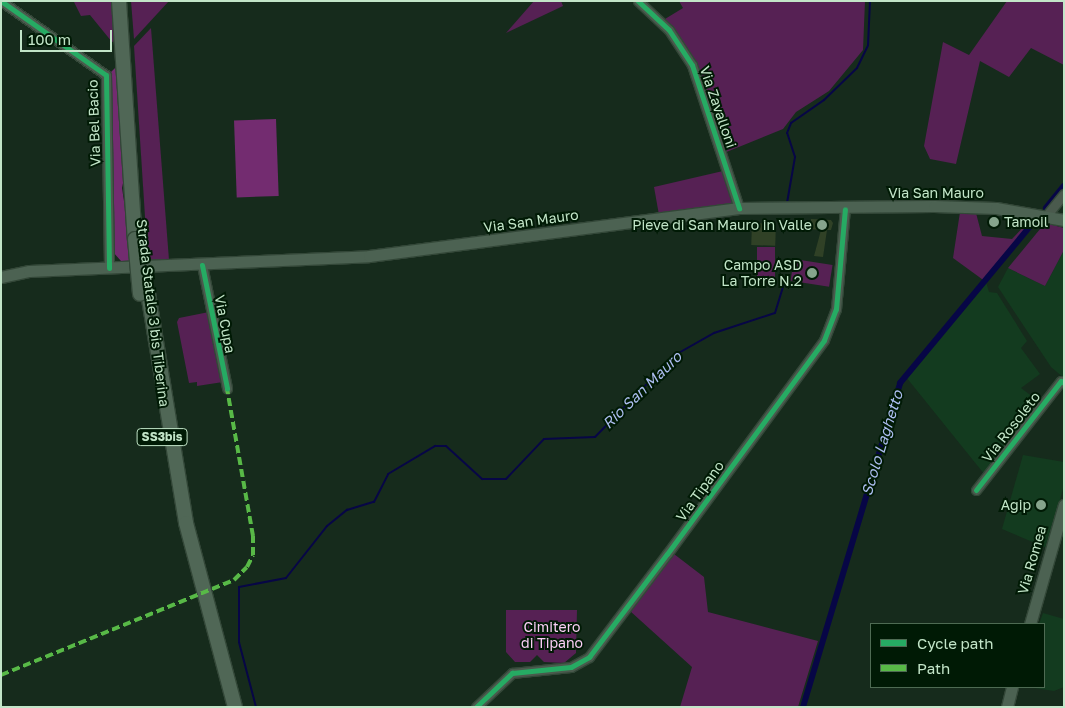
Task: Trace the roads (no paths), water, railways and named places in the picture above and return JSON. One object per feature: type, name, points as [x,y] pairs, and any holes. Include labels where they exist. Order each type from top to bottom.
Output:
[{"type":"highway","name":"Strada Statale 3 bis Tiberina","points":[[119,1],[144,293],[165,456],[227,707]]},
{"type":"highway","name":"Strada Statale 3 bis Tiberina","points":[[126,1],[127,85]]},
{"type":"highway","name":"Strada Statale 3 bis Tiberina","points":[[203,609],[235,707]]},
{"type":"main road","name":"Via San Mauro","points":[[1,277],[29,271],[202,265],[369,256],[739,208],[777,210],[934,206],[996,208],[1064,220]]},
{"type":"main road","name":"Via Romea","points":[[1030,623],[1062,519],[1064,505]]},
{"type":"main road","points":[[1007,707],[1012,688]]},
{"type":"street","name":"Via Bel Bacio","points":[[1,1],[106,75],[110,268]]},
{"type":"street","name":"Via Zavalloni","points":[[638,1],[669,30],[692,65],[739,208]]},
{"type":"street","points":[[1046,216],[1064,194]]},
{"type":"street","name":"Via Tipano","points":[[476,707],[512,672],[570,666],[588,657],[667,554],[824,340],[836,309],[845,208]]},
{"type":"street","name":"Via Cupa","points":[[202,265],[227,388]]},
{"type":"street","name":"Via Rosoleto","points":[[976,490],[1061,381],[1064,383]]},
{"type":"waterway","name":"Rio San Mauro","points":[[787,203],[795,157],[787,133],[791,123],[824,100],[857,68],[868,45],[870,1]]},
{"type":"waterway","name":"Scolo Laghetto","points":[[1046,208],[1064,186]]},
{"type":"waterway","name":"Scolo Laghetto","points":[[803,707],[900,383],[1036,219]]},
{"type":"waterway","name":"Rio San Mauro","points":[[256,707],[239,642],[239,587],[286,578],[327,526],[347,510],[374,502],[388,474],[435,446],[446,446],[482,479],[506,479],[544,439],[595,437],[675,355],[714,333],[775,313],[783,286]]},
{"type":"place","name":"Tamoil","points":[[994,222]]},
{"type":"place","name":"Pieve di San Mauro in Valle","points":[[822,225]]},
{"type":"place","name":"Campo ASD La Torre N.2","points":[[812,273]]},
{"type":"place","name":"Agip","points":[[1041,505]]},
{"type":"park label","name":"Cimitero di Tipano","points":[[552,636]]}]
